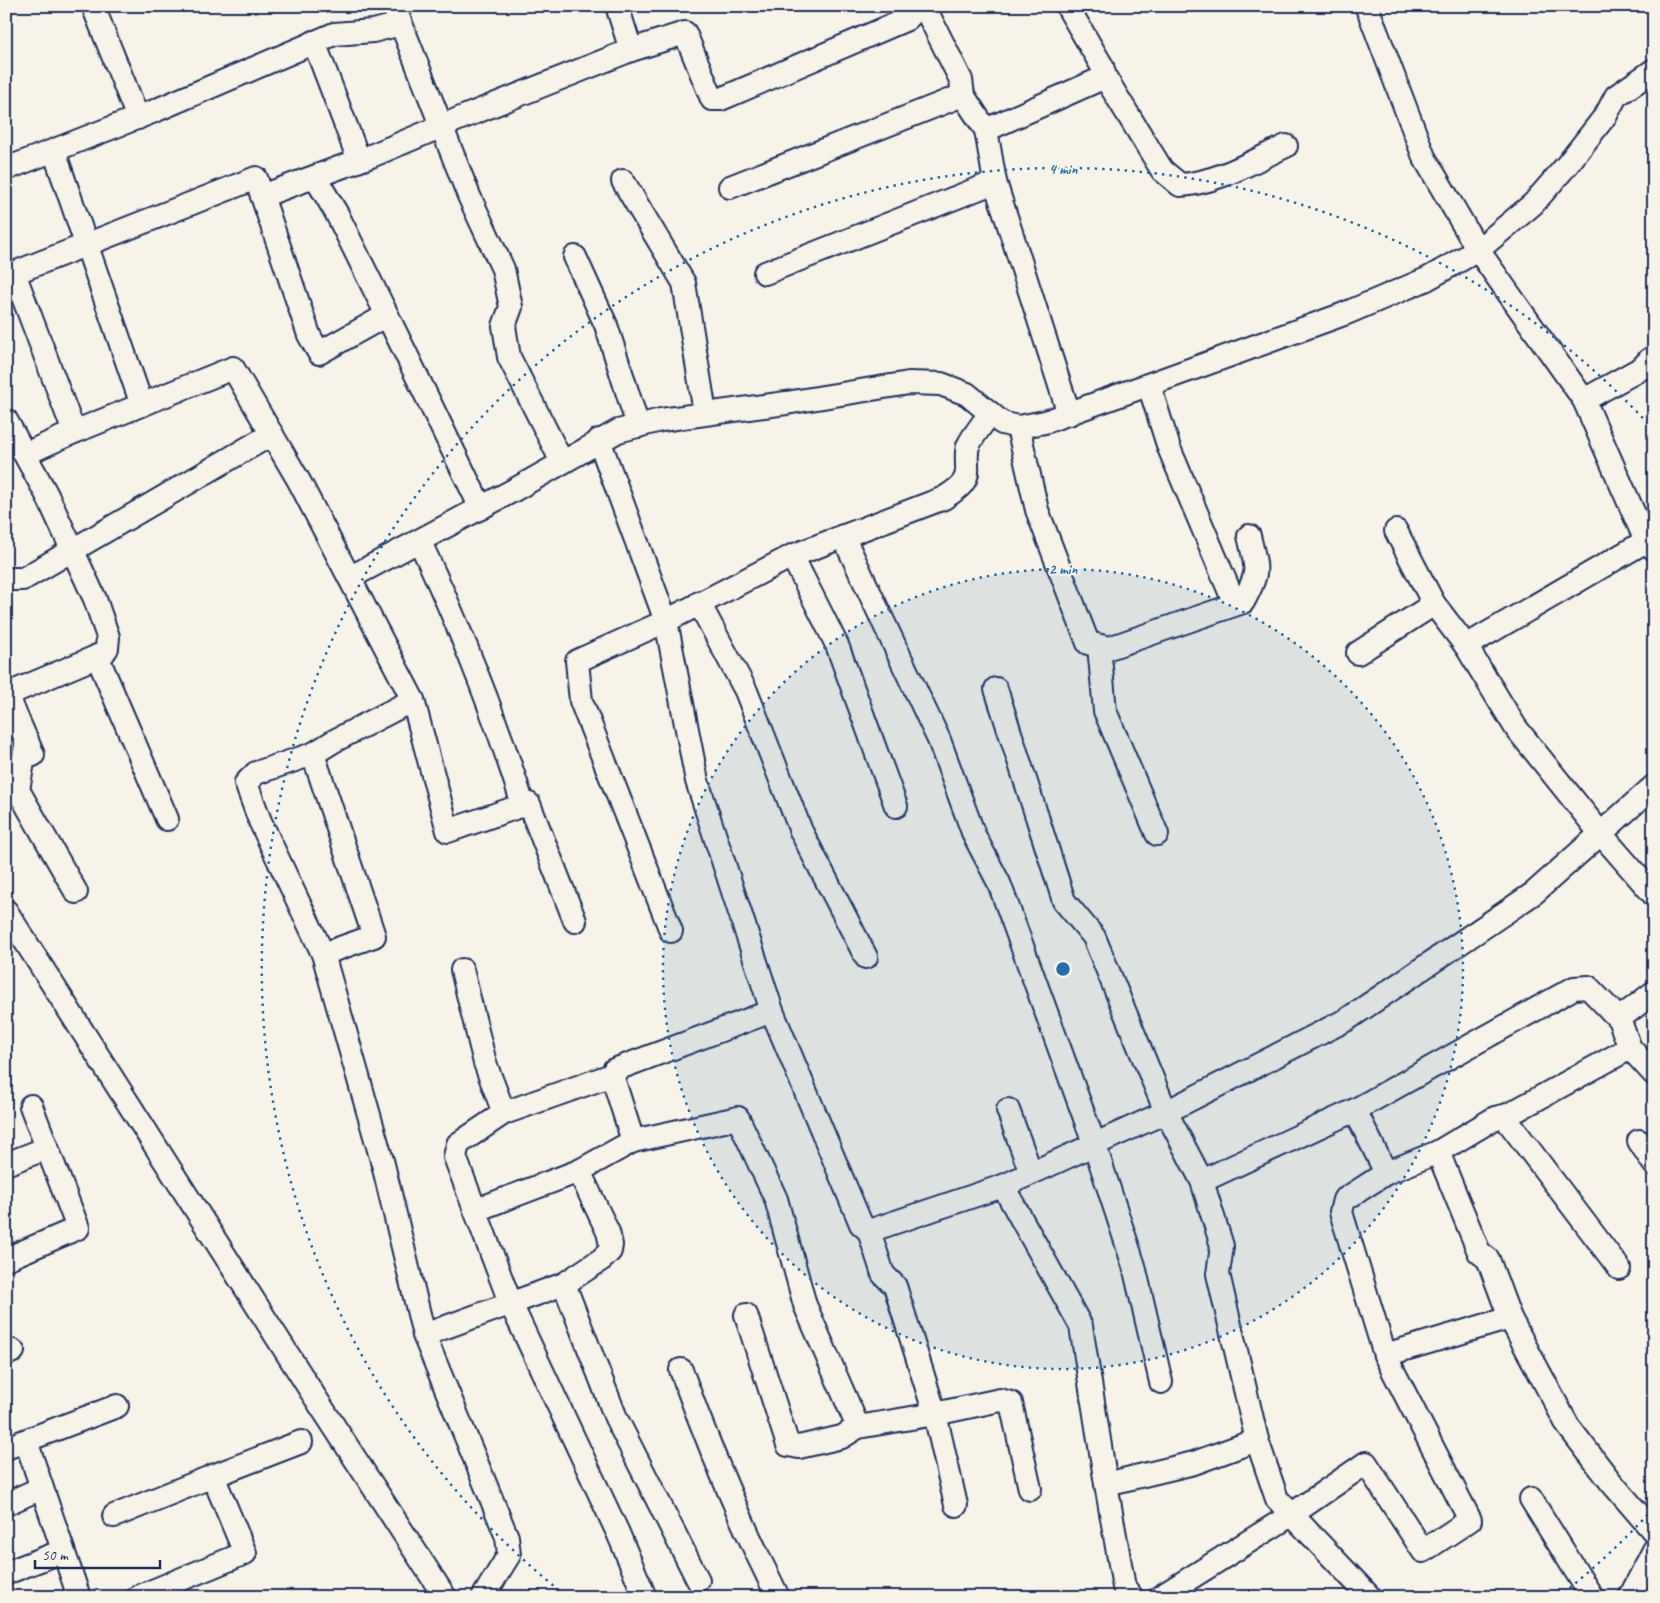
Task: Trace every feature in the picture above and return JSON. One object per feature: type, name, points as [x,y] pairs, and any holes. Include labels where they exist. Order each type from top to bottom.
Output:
[{"type":"street","points":[[93,6],[138,118]]},
{"type":"street","points":[[616,6],[631,50]]},
{"type":"street","points":[[262,196],[359,160],[631,50],[685,32],[712,100],[721,99],[907,19],[918,6]]},
{"type":"street","points":[[924,6],[961,80],[963,95],[986,130],[995,182],[1069,414]]},
{"type":"street","points":[[1067,6],[1102,66],[1105,77],[1162,170],[1180,185],[1212,179],[1286,146]]},
{"type":"street","points":[[1366,6],[1424,157],[1478,250],[1584,400],[1650,545],[1466,646]]},
{"type":"street","points":[[6,169],[138,118],[334,34],[373,31],[398,15],[469,196],[503,269],[511,307],[504,326],[509,357],[562,462]]},
{"type":"street","points":[[314,42],[359,160]]},
{"type":"street","points":[[350,578],[420,542],[618,431],[661,420],[786,403],[909,383],[940,384],[966,394],[1002,423],[1018,427],[1046,422],[1344,314],[1427,279],[1478,250],[1533,204],[1567,165],[1606,115],[1616,96],[1654,70]]},
{"type":"street","points":[[986,130],[1105,77]]},
{"type":"street","points":[[730,186],[963,95]]},
{"type":"street","points":[[54,151],[142,405]]},
{"type":"street","points":[[315,177],[337,214],[481,508]]},
{"type":"street","points":[[74,432],[14,273],[256,178],[309,335],[319,353],[387,315]]},
{"type":"street","points":[[623,181],[684,283],[706,414]]},
{"type":"street","points":[[765,273],[995,182]]},
{"type":"street","points":[[575,257],[606,325],[638,426]]},
{"type":"street","points":[[1584,400],[1642,368],[1650,359],[1654,358]]},
{"type":"street","points":[[25,454],[74,432],[233,368],[299,481],[413,700],[448,831],[529,804],[575,921]]},
{"type":"street","points":[[1149,385],[1169,448],[1235,604]]},
{"type":"street","points":[[671,931],[581,702],[576,661],[666,621],[792,556],[944,498],[960,487],[965,480],[968,472],[968,447],[990,413]]},
{"type":"street","points":[[6,420],[47,495],[73,550],[95,599],[108,637],[107,648],[103,654],[13,692],[9,696],[30,747],[18,790],[76,892]]},
{"type":"street","points":[[1018,427],[1037,510],[1088,643],[1109,648],[1243,602],[1254,582],[1257,568],[1249,536]]},
{"type":"street","points":[[6,579],[23,579],[272,434]]},
{"type":"street","points":[[599,440],[666,621],[697,781],[772,1011],[860,1224],[869,1232],[883,1274],[895,1286],[935,1414],[956,1505]]},
{"type":"street","points":[[1396,531],[1434,604],[1466,646],[1516,728],[1601,834],[1654,895]]},
{"type":"street","points":[[843,536],[939,740],[974,834],[999,883],[1094,1144],[1134,1266],[1161,1382]]},
{"type":"street","points":[[420,542],[439,583],[496,724],[523,805]]},
{"type":"street","points":[[792,556],[837,645],[896,806]]},
{"type":"street","points":[[699,603],[746,691],[801,831],[866,957]]},
{"type":"street","points":[[1358,653],[1434,604]]},
{"type":"street","points":[[1099,646],[1106,711],[1157,834]]},
{"type":"street","points":[[97,656],[167,819]]},
{"type":"street","points":[[996,690],[1064,901],[1094,938],[1166,1112],[1202,1181],[1222,1246],[1218,1274],[1257,1440],[1277,1499],[1370,1597]]},
{"type":"street","points":[[413,700],[334,740],[313,754],[256,773],[246,783],[260,821],[323,954],[383,1164],[424,1335],[507,1537],[509,1555],[483,1597]]},
{"type":"street","points":[[313,754],[374,936],[323,954]]},
{"type":"street","points":[[869,1232],[1003,1186],[1166,1112],[1346,1020],[1534,893],[1654,786]]},
{"type":"street","points":[[6,912],[15,943],[445,1597]]},
{"type":"street","points":[[462,970],[485,1063],[504,1114]]},
{"type":"street","points":[[1202,1181],[1355,1110],[1574,988],[1588,987],[1618,1018],[1630,1048],[1654,1074]]},
{"type":"street","points":[[1618,1018],[1654,992]]},
{"type":"street","points":[[645,1597],[618,1532],[510,1302],[455,1157],[458,1144],[504,1114],[612,1075],[614,1070],[772,1011]]},
{"type":"street","points":[[1160,1597],[1291,1515],[1366,1463],[1423,1551],[1470,1520],[1385,1354],[1341,1212],[1344,1200],[1386,1173],[1438,1152],[1495,1118],[1508,1115],[1630,1048]]},
{"type":"street","points":[[612,1075],[633,1141]]},
{"type":"street","points":[[6,1259],[78,1228],[31,1106]]},
{"type":"street","points":[[1008,1110],[1031,1173]]},
{"type":"street","points":[[1355,1110],[1386,1173]]},
{"type":"street","points":[[1508,1115],[1510,1124],[1618,1268]]},
{"type":"street","points":[[476,1210],[579,1171],[633,1141],[738,1118],[776,1199],[805,1305],[858,1427]]},
{"type":"street","points":[[1639,1141],[1654,1164]]},
{"type":"street","points":[[6,1164],[48,1148]]},
{"type":"street","points":[[1438,1152],[1479,1252],[1488,1259],[1510,1318],[1568,1426],[1611,1482],[1654,1532]]},
{"type":"street","points":[[424,1335],[510,1302],[564,1284],[602,1259],[610,1251],[611,1245],[608,1232],[579,1171]]},
{"type":"street","points":[[1003,1186],[1081,1326],[1124,1587],[1132,1597]]},
{"type":"street","points":[[564,1284],[616,1418],[698,1580]]},
{"type":"street","points":[[746,1315],[788,1445],[799,1448],[842,1437],[858,1427],[935,1414],[1000,1400],[1011,1403],[1030,1489]]},
{"type":"street","points":[[1385,1354],[1510,1318]]},
{"type":"street","points":[[681,1370],[696,1413],[746,1532],[778,1597]]},
{"type":"street","points":[[79,1597],[41,1488],[16,1444],[117,1406]]},
{"type":"street","points":[[1106,1484],[1194,1463],[1257,1440]]},
{"type":"street","points":[[114,1516],[300,1442]]},
{"type":"street","points":[[138,1597],[175,1590],[245,1553],[212,1476]]},
{"type":"street","points":[[6,1504],[41,1488]]},
{"type":"street","points":[[1531,1499],[1592,1597]]},
{"type":"street","points":[[1630,1597],[1648,1577],[1654,1550]]},
{"type":"street","points":[[6,1573],[63,1552]]}]
